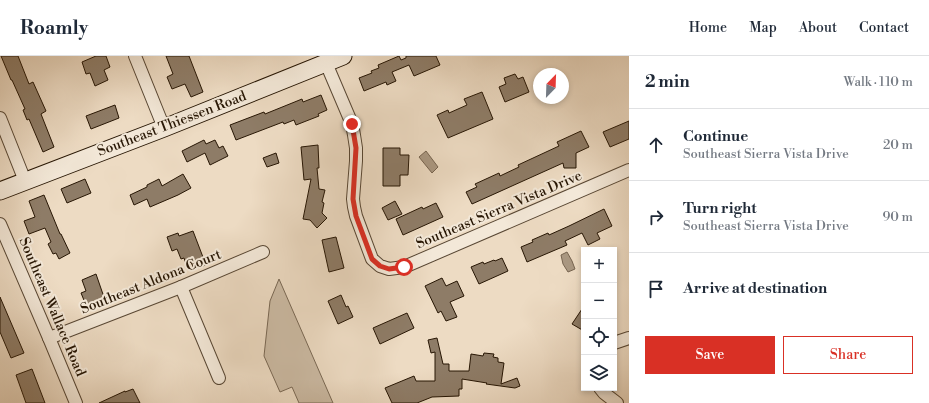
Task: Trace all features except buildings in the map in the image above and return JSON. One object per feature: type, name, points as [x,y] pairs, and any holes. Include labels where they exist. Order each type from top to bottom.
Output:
[{"type":"main road","name":"Southeast Thiessen Road","points":[[0,190],[164,128],[344,56]]},
{"type":"street","points":[[135,56],[164,128]]},
{"type":"street","name":"Southeast Sierra Vista Drive","points":[[326,63],[352,124],[356,148],[353,199],[356,216],[372,259],[380,266],[389,269],[404,267],[629,170]]},
{"type":"street","points":[[0,118],[25,181]]},
{"type":"street","name":"Southeast Wallace Road","points":[[0,224],[76,403]]},
{"type":"street","name":"Southeast Aldona Court","points":[[49,338],[181,287],[263,252]]},
{"type":"street","points":[[181,287],[219,378]]},
{"type":"street","points":[[617,342],[629,338]]},
{"type":"street","points":[[602,391],[617,403]]},
{"type":"shaded area","points":[[426,151],[438,167],[432,173],[419,157]]},
{"type":"shaded area","points":[[567,252],[575,269],[568,272],[563,264],[561,255]]},
{"type":"shaded area","points":[[279,279],[333,403],[299,403],[292,387],[280,392],[264,356],[270,301]]},
{"type":"route","points":[[352,124],[356,148],[353,199],[356,216],[372,259],[380,266],[389,269],[404,267]]}]
